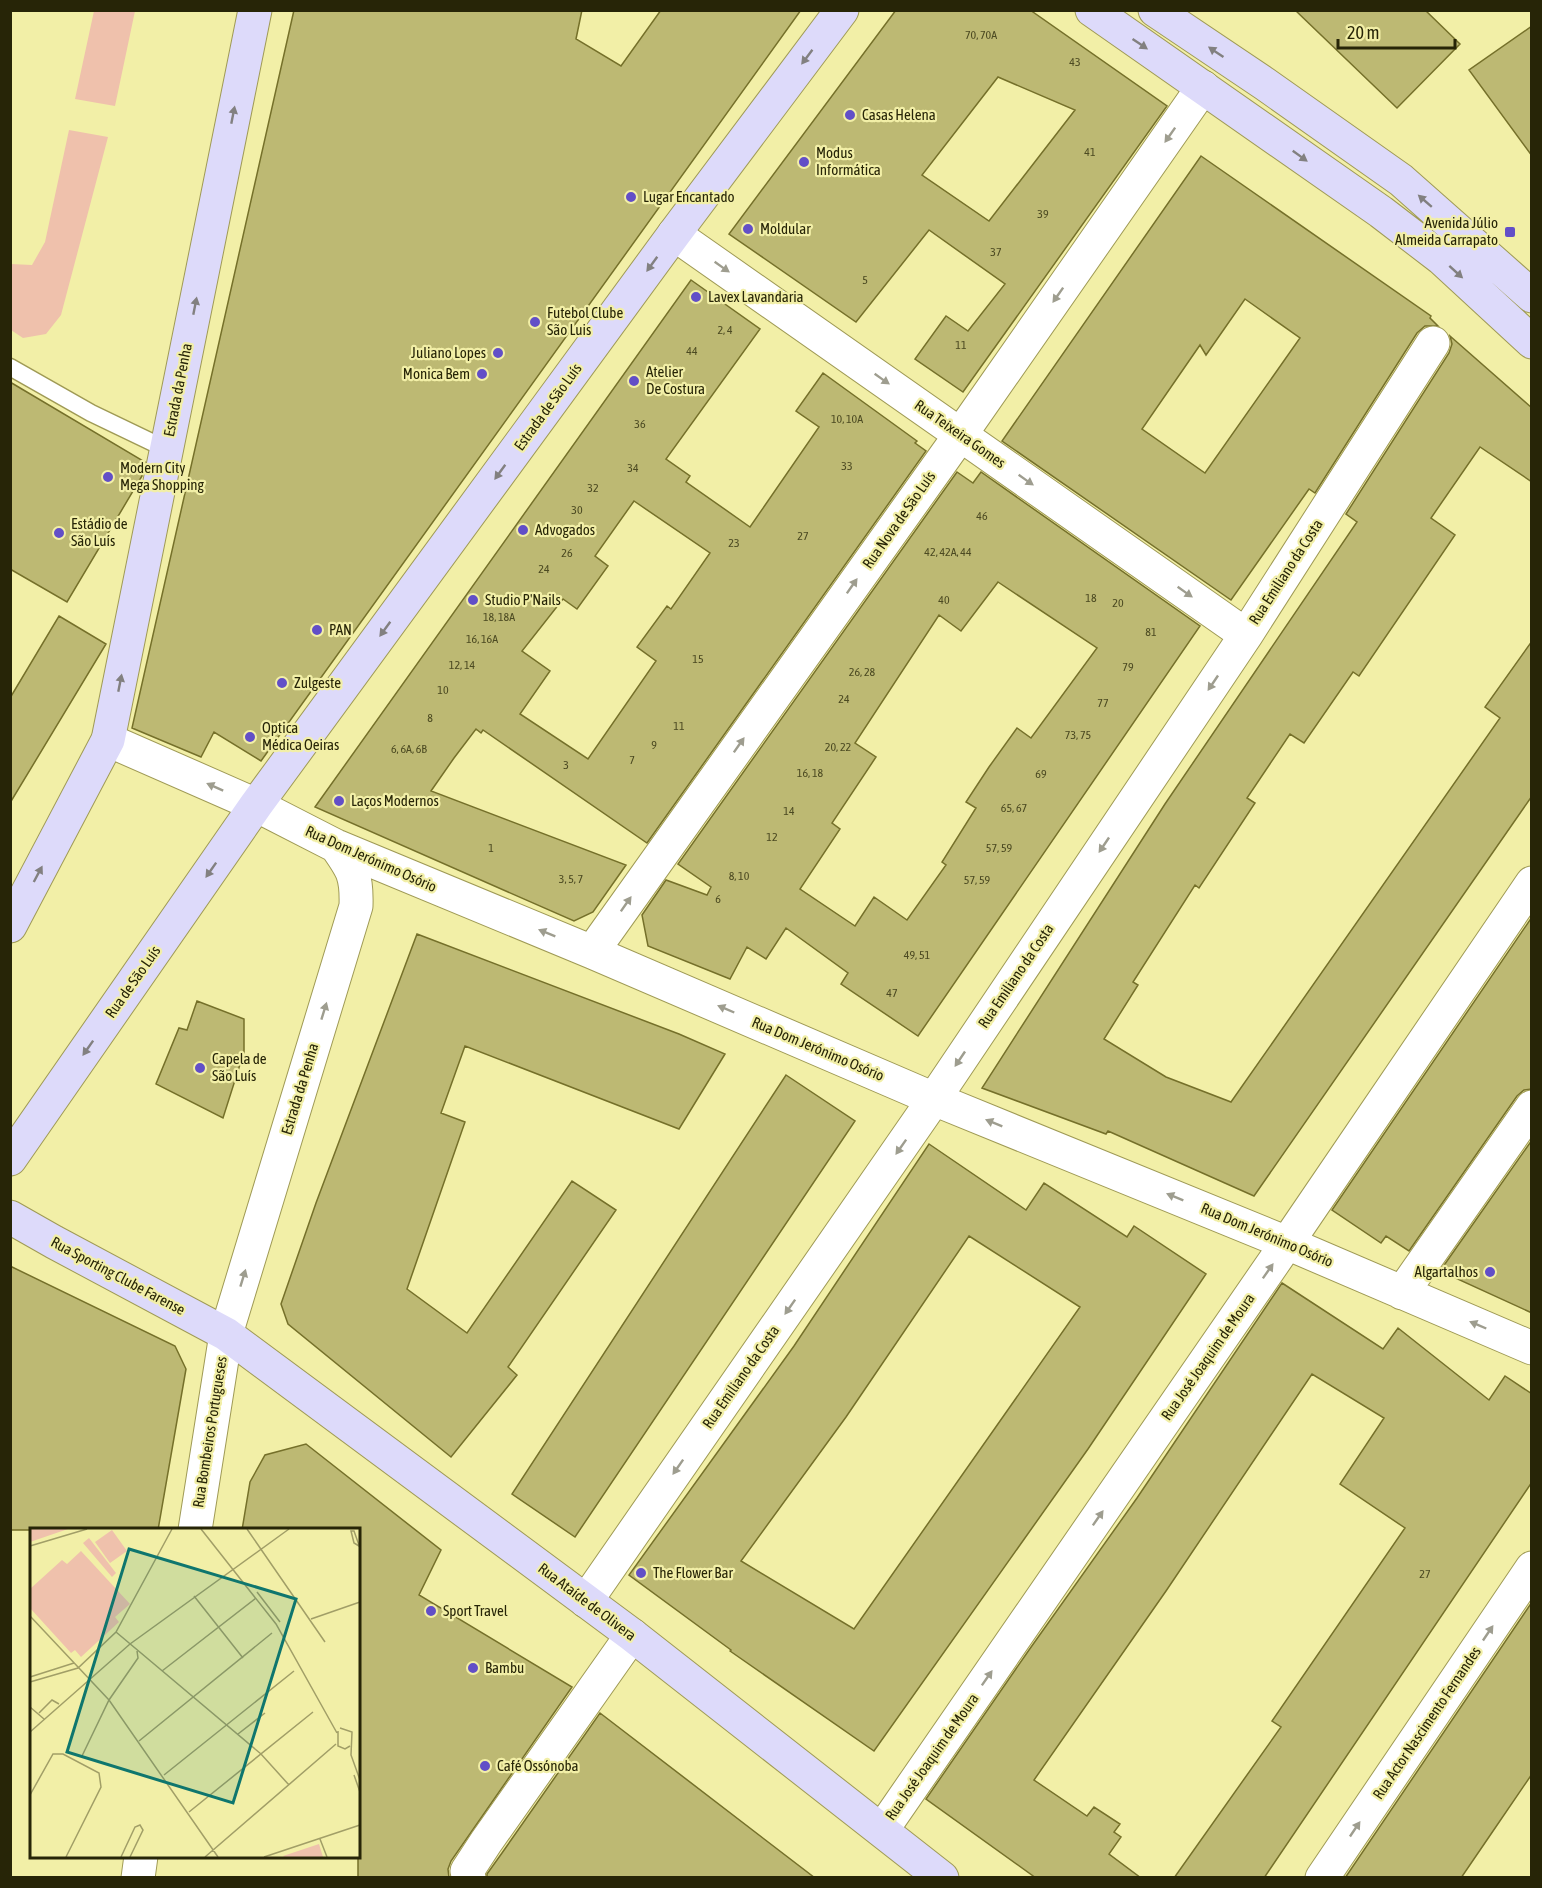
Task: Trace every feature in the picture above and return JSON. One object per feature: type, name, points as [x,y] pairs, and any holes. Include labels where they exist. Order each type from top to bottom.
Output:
[{"type":"street","name":"Estrada da Penha","points":[[10,926],[108,740],[255,10]]},
{"type":"street","name":"Estrada de São Luís","points":[[256,805],[674,234],[842,10]]},
{"type":"street","points":[[1092,10],[1381,212],[1441,258],[1532,342]]},
{"type":"street","points":[[1155,10],[1401,180],[1532,296]]},
{"type":"street","name":"Rua Nova de São Luís","points":[[592,952],[961,434],[1203,87]]},
{"type":"street","name":"Rua Teixeira Gomes","points":[[674,234],[1246,634]]},
{"type":"street","name":"Rua Emiliano da Costa","points":[[586,1600],[934,1099],[1246,634],[1433,343]]},
{"type":"street","name":"Rua Dom Jerónimo Osório","points":[[108,740],[256,805],[336,846],[592,952],[934,1099],[1287,1243],[1532,1348]]},
{"type":"street","name":"Rua de São Luís","points":[[10,1159],[256,805]]},
{"type":"street","name":"Estrada da Penha","points":[[226,1334],[356,906],[357,886],[353,870],[336,846]]},
{"type":"street","name":"Rua José Joaquim de Moura","points":[[882,1830],[1532,883]]},
{"type":"street","points":[[1402,1293],[1532,1107]]},
{"type":"street","name":"Rua Sporting Clube Farense","points":[[10,1217],[226,1334]]},
{"type":"street","name":"Rua Bombeiros Portugueses","points":[[195,1528],[226,1334]]},
{"type":"street","name":"Rua Ataíde de Olivera","points":[[226,1334],[586,1600],[942,1878]]},
{"type":"street","name":"Rua Actor Nascimento Fernandes","points":[[1322,1878],[1532,1568]]},
{"type":"street","points":[[469,1878],[467,1871],[486,1842],[632,1635]]},
{"type":"street","points":[[138,1878],[141,1858]]},
{"type":"lane","points":[[10,367],[91,413],[166,449]]},
{"type":"shaded area","points":[[94,11],[135,11],[115,106],[75,99]]},
{"type":"shaded area","points":[[69,130],[108,137],[61,315],[46,334],[23,338],[11,330],[11,264],[32,265],[45,242]]},
{"type":"building","points":[[294,10],[582,10],[576,39],[621,66],[661,10],[801,10],[261,761],[214,732],[201,757],[132,728]]},
{"type":"building","points":[[896,10],[1030,10],[1167,106],[963,392],[915,359],[946,316],[968,331],[1005,284],[929,230],[856,322],[729,234]],"holes":[[[998,77],[1075,110],[989,221],[922,175]]]},
{"type":"building","points":[[1295,10],[1425,10],[1460,44],[1397,108]]},
{"type":"building","points":[[1532,26],[1532,156],[1469,70]]},
{"type":"building","points":[[1201,156],[1431,316],[1430,318],[1438,326],[1425,326],[1417,333],[1315,493],[1309,489],[1231,600],[1002,441]],"holes":[[[1245,299],[1300,338],[1205,473],[1142,429],[1200,345],[1206,355]]]},
{"type":"building","points":[[691,280],[760,329],[666,459],[690,476],[686,482],[750,527],[819,427],[796,411],[823,373],[917,441],[915,443],[926,451],[647,843],[483,730],[481,733],[476,729],[454,758],[431,791],[626,865],[593,912],[574,921],[315,807]],"holes":[[[634,501],[710,553],[671,609],[667,606],[637,647],[656,661],[588,759],[520,714],[550,671],[522,651],[563,599],[577,609],[608,566],[595,556]]]},
{"type":"building","points":[[1450,336],[1532,408],[1532,482],[1480,447],[1431,518],[1455,535],[1359,676],[1353,672],[1304,743],[1290,734],[1247,798],[1255,803],[1199,888],[1195,885],[1133,982],[1138,985],[1104,1039],[1166,1077],[1231,1102],[1500,718],[1485,707],[1532,641],[1532,796],[1254,1196],[1108,1131],[1106,1134],[982,1088],[1165,804],[1357,522],[1346,514],[1449,353],[1452,344]]},
{"type":"building","name":"Estádio de São Luís","points":[[10,382],[145,462],[142,476],[67,602],[10,569]]},
{"type":"building","points":[[957,472],[973,483],[981,472],[1200,626],[918,1036],[841,984],[848,973],[786,928],[766,959],[747,947],[730,979],[648,946],[642,915],[666,880],[707,895],[711,887],[678,864]],"holes":[[[998,582],[1097,648],[1031,738],[1017,728],[989,767],[966,802],[976,808],[942,862],[946,865],[907,920],[874,897],[855,926],[800,889],[840,829],[832,823],[876,757],[855,743],[939,615],[961,631]]]},
{"type":"building","points":[[59,616],[106,644],[10,803],[10,698]]},
{"type":"building","points":[[1532,917],[1532,1089],[1524,1090],[1517,1096],[1409,1251],[1386,1236],[1381,1243],[1332,1210]]},
{"type":"building","points":[[417,934],[679,1034],[725,1054],[679,1129],[465,1046],[441,1113],[465,1122],[407,1289],[467,1333],[572,1181],[616,1210],[508,1367],[517,1375],[451,1457],[288,1324],[281,1304],[316,1203]]},
{"type":"building","name":"Capela de São Luís","points":[[197,1001],[244,1019],[244,1052],[223,1118],[156,1084],[179,1028],[187,1030]]},
{"type":"building","points":[[786,1075],[855,1121],[575,1537],[512,1494]]},
{"type":"building","points":[[1532,1140],[1532,1313],[1440,1271]]},
{"type":"building","points":[[929,1144],[1026,1210],[1044,1183],[1127,1237],[1134,1226],[1206,1274],[1088,1449],[874,1751],[730,1651],[629,1575],[794,1346]],"holes":[[[969,1236],[1080,1307],[854,1629],[741,1561],[846,1417]]]},
{"type":"building","points":[[10,1266],[175,1346],[186,1369],[158,1528],[10,1530]]},
{"type":"building","points":[[1282,1283],[1383,1349],[1398,1328],[1489,1400],[1505,1376],[1532,1394],[1532,1482],[1264,1878],[1174,1878],[1281,1727],[1272,1721],[1405,1528],[1340,1484],[1384,1418],[1312,1374],[1166,1591],[1034,1780],[1087,1816],[1094,1807],[1120,1824],[1114,1832],[1121,1837],[1109,1854],[1141,1878],[1036,1878],[926,1799],[1137,1498]]},
{"type":"building","points":[[306,1444],[441,1550],[419,1595],[572,1687],[451,1861],[448,1869],[449,1878],[358,1878],[358,1858],[360,1858],[360,1528],[242,1528],[250,1482],[265,1455]]},
{"type":"building","points":[[1532,1602],[1532,1774],[1461,1878],[1345,1878]]},
{"type":"building","points":[[600,1713],[815,1878],[487,1878],[487,1874]]},
{"type":"place","name":"Casas Helena","points":[[850,115]]},
{"type":"place","name":"Modus Informática","points":[[804,162]]},
{"type":"place","name":"Lugar Encantado","points":[[631,197]]},
{"type":"place","name":"Moldular","points":[[748,229]]},
{"type":"place","name":"Avenida Júlio Almeida Carrapato","points":[[1510,232]]},
{"type":"place","name":"Lavex Lavandaria","points":[[696,297]]},
{"type":"place","name":"Futebol Clube São Luis","points":[[535,322]]},
{"type":"place","name":"Juliano Lopes","points":[[498,353]]},
{"type":"place","name":"Monica Bem","points":[[482,374]]},
{"type":"place","name":"Atelier De Costura","points":[[634,381]]},
{"type":"place","name":"Modern City Mega Shopping","points":[[108,477]]},
{"type":"place","name":"Advogados","points":[[523,530]]},
{"type":"place","name":"Estádio de São Luís","points":[[59,533]]},
{"type":"place","name":"Studio P'Nails","points":[[473,600]]},
{"type":"place","name":"PAN","points":[[317,630]]},
{"type":"place","name":"Zulgeste","points":[[282,683]]},
{"type":"place","name":"Optica Médica Oeiras","points":[[250,737]]},
{"type":"place","name":"Laços Modernos","points":[[339,801]]},
{"type":"place","name":"Capela de São Luís","points":[[200,1068]]},
{"type":"place","name":"Algartalhos","points":[[1490,1272]]},
{"type":"place","name":"The Flower Bar","points":[[641,1573]]},
{"type":"place","name":"Sport Travel","points":[[431,1611]]},
{"type":"place","name":"Bambu","points":[[473,1668]]},
{"type":"place","name":"Café Ossónoba","points":[[485,1766]]}]
